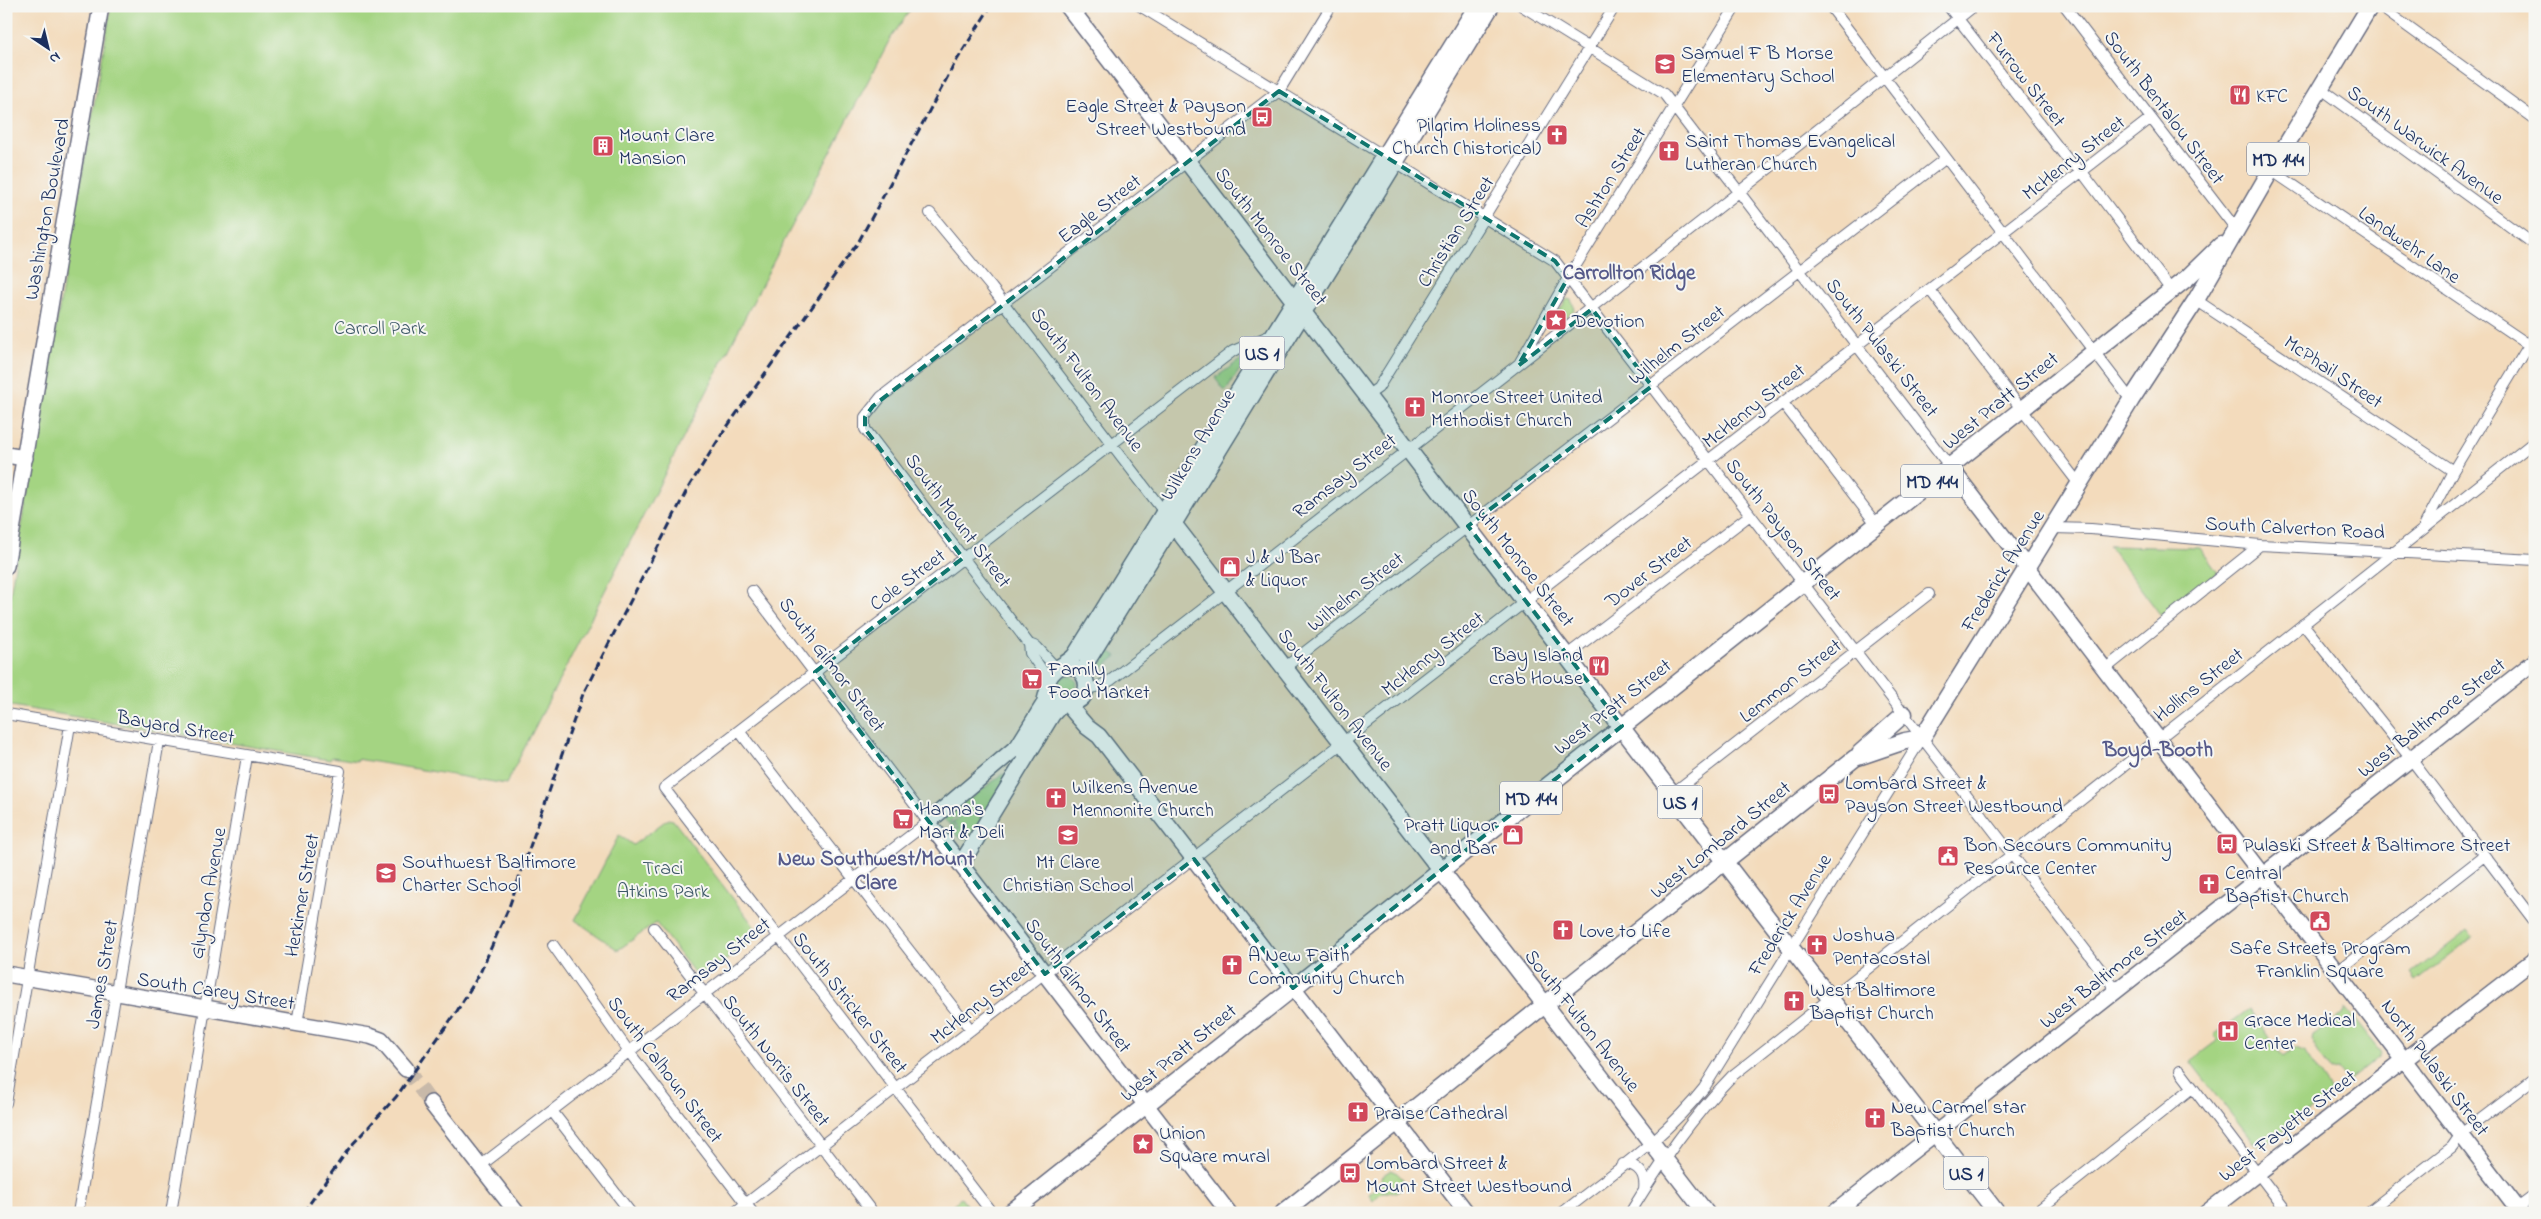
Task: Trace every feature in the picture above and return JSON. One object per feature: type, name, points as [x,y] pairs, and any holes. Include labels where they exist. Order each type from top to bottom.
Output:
[{"type":"main road","name":"Wilkens Avenue","points":[[1390,159],[1477,6]]},
{"type":"main road","name":"Wilkens Avenue","points":[[1168,518],[1390,159],[1491,6]]},
{"type":"main road","name":"Frederick Avenue","points":[[1922,738],[2131,400],[2196,300],[2236,229],[2370,6]]},
{"type":"main road","name":"South Monroe Street","points":[[1071,8],[1568,655],[1725,863],[1935,1133]]},
{"type":"main road","name":"West Pratt Street","points":[[1010,1213],[2172,290],[2200,266],[2236,229]]},
{"type":"main road","name":"Wilkens Avenue","points":[[1168,518],[1273,334],[1299,305]]},
{"type":"main road","name":"South Fulton Avenue","points":[[1168,518],[1706,1213]]},
{"type":"main road","name":"West Lombard Street","points":[[1283,1213],[1725,863],[1855,758],[1904,714]]},
{"type":"main road","name":"West Lombard Street","points":[[1855,758],[1905,741],[1922,738]]},
{"type":"main road","name":"US 1","points":[[1935,1133],[1997,1213]]},
{"type":"street","name":"Washington Boulevard","points":[[6,566],[101,6]]},
{"type":"street","name":"South Payson Street","points":[[1140,6],[1555,261],[2116,991]]},
{"type":"street","name":"Eagle Street","points":[[865,417],[882,397],[1279,91],[1331,6]]},
{"type":"street","name":"South Pulaski Street","points":[[1522,6],[1664,94],[2263,875]]},
{"type":"street","name":"Christian Street","points":[[1368,395],[1378,388],[1615,6]]},
{"type":"street","name":"Ashton Street","points":[[1517,367],[1568,278],[1736,6]]},
{"type":"street","points":[[1830,6],[2131,400]]},
{"type":"street","name":"Furrow Street","points":[[1948,6],[2069,161],[2082,172],[2172,290]]},
{"type":"street","name":"Ramsay Street","points":[[1085,687],[1108,681],[1226,591],[1592,309],[1974,6]]},
{"type":"street","name":"South Bentalou Street","points":[[2065,6],[2236,229]]},
{"type":"street","points":[[2379,6],[2535,119]]},
{"type":"street","name":"South Warwick Avenue","points":[[2320,88],[2535,245]]},
{"type":"street","name":"McHenry Street","points":[[734,1213],[2151,118]]},
{"type":"street","name":"Wilhelm Street","points":[[1284,668],[1946,158]]},
{"type":"street","name":"Landwehr Lane","points":[[2271,170],[2529,345]]},
{"type":"street","name":"South Fulton Avenue","points":[[930,213],[1003,303],[1168,518]]},
{"type":"street","points":[[1930,290],[2079,484]]},
{"type":"street","name":"McPhail Street","points":[[2196,300],[2453,471]]},
{"type":"street","name":"Cole Street","points":[[664,788],[1233,351],[1260,342],[1273,334]]},
{"type":"street","points":[[2424,528],[2453,471],[2535,335]]},
{"type":"street","points":[[1783,403],[1877,524]]},
{"type":"street","name":"South Mount Street","points":[[865,417],[864,429],[1029,644],[1037,647],[1053,676]]},
{"type":"street","name":"Hollins Street","points":[[1664,1158],[1697,1114],[1732,1076],[2535,440]]},
{"type":"street","points":[[6,455],[25,458]]},
{"type":"street","name":"Dover Street","points":[[1568,655],[1750,515]]},
{"type":"street","name":"Wilkens Avenue","points":[[1002,762],[1018,746],[1044,704],[1053,676],[1075,655],[1168,518]]},
{"type":"street","name":"Wilkens Avenue","points":[[1085,687],[1088,660],[1168,518]]},
{"type":"street","name":"South Calverton Road","points":[[2053,528],[2260,545],[2535,560]]},
{"type":"street","points":[[2105,670],[2260,545]]},
{"type":"street","name":"South Gilmor Street","points":[[752,591],[1229,1213]]},
{"type":"street","name":"Lemmon Street","points":[[1673,793],[1929,594]]},
{"type":"street","points":[[2303,624],[2535,922]]},
{"type":"street","name":"West Baltimore Street","points":[[1834,1213],[2535,661]]},
{"type":"street","points":[[1099,736],[1095,721],[1087,710],[1085,687],[1075,667],[1053,676],[1054,699],[1065,705],[1099,736],[1466,1213]]},
{"type":"street","points":[[960,864],[1052,715],[1065,705],[1076,703],[1085,687]]},
{"type":"street","name":"Bayard Street","points":[[6,714],[340,771]]},
{"type":"street","points":[[6,1103],[70,725]]},
{"type":"street","points":[[739,731],[971,1030]]},
{"type":"street","name":"Frederick Avenue","points":[[1651,1143],[1678,1119],[1704,1088],[1922,738]]},
{"type":"street","name":"James Street","points":[[78,1213],[159,741]]},
{"type":"street","name":"Glyndon Avenue","points":[[171,1213],[248,756]]},
{"type":"street","name":"Ramsay Street","points":[[480,1166],[928,822],[1002,762]]},
{"type":"street","name":"Herkimer Street","points":[[297,1024],[340,771]]},
{"type":"street","name":"South Stricker Street","points":[[664,788],[992,1213]]},
{"type":"street","points":[[2338,971],[2484,856]]},
{"type":"street","name":"North Pulaski Street","points":[[2263,875],[2461,1134],[2516,1211]]},
{"type":"street","name":"South Norris Street","points":[[654,928],[873,1213]]},
{"type":"street","name":"South Calhoun Street","points":[[553,945],[629,1052],[753,1213]]},
{"type":"street","name":"West Fayette Street","points":[[2206,1213],[2535,959]]},
{"type":"street","name":"South Carey Street","points":[[6,974],[370,1036],[380,1040],[406,1069]]},
{"type":"street","points":[[2180,1071],[2288,1213]]},
{"type":"street","points":[[2367,1213],[2452,1147],[2461,1134],[2535,1078]]},
{"type":"street","points":[[2035,1213],[2192,1088]]},
{"type":"street","points":[[431,1103],[516,1213]]},
{"type":"street","points":[[552,1111],[631,1213]]},
{"type":"street","points":[[1562,1213],[1651,1143]]},
{"type":"street","points":[[1630,1213],[1664,1158]]},
{"type":"street","points":[[1623,1164],[1634,1166],[1642,1173],[1645,1180],[1644,1190]]},
{"type":"street","points":[[2516,1211],[2535,1194]]},
{"type":"highlighted area","points":[[1279,91],[1555,261],[1568,278],[1518,366],[1592,309],[1652,386],[1468,526],[1622,726],[1293,988],[1194,859],[1045,974],[920,812],[815,672],[963,558],[865,429],[865,417],[873,406]]},
{"type":"green space","name":"Carroll Park","points":[[111,6],[913,6],[890,39],[781,247],[506,784],[357,759],[357,761],[332,757],[330,760],[6,705],[6,618]]},
{"type":"green space","points":[[1567,299],[1571,300],[1575,309],[1552,328],[1550,324]]},
{"type":"green space","points":[[1243,358],[1242,366],[1226,391],[1224,390],[1215,378]]},
{"type":"green space","points":[[2109,546],[2200,548],[2218,573],[2162,617]]},
{"type":"green space","points":[[1109,651],[1117,656],[1097,672],[1097,670]]},
{"type":"green space","points":[[1064,676],[1071,676],[1077,682],[1076,688],[1072,693],[1065,693],[1059,688],[1059,680]]},
{"type":"green space","points":[[1003,774],[1009,779],[971,834],[966,839],[957,836],[950,824],[952,822],[956,829],[959,829],[953,822],[958,820],[958,817],[951,820],[949,824],[944,819],[945,816],[967,797],[970,799]]},
{"type":"green space","name":"Traci Atkins Park","points":[[668,819],[673,820],[760,934],[700,980],[656,923],[618,950],[575,920],[619,835],[633,845]]},
{"type":"green space","points":[[2468,930],[2473,937],[2416,981],[2411,974]]},
{"type":"green space","points":[[2249,1009],[2283,1057],[2295,1048],[2305,1052],[2332,1093],[2263,1146],[2255,1145],[2190,1061],[2218,1040],[2214,1035]]},
{"type":"green space","points":[[2346,1009],[2381,1053],[2379,1057],[2348,1081],[2338,1070],[2330,1071],[2311,1039],[2312,1036],[2343,1015]]},
{"type":"green space","points":[[1391,1170],[1403,1179],[1401,1189],[1396,1192],[1382,1192],[1373,1201],[1369,1194],[1379,1185],[1383,1175]]},
{"type":"green space","points":[[961,1198],[972,1213],[942,1213]]},
{"type":"tunnel","points":[[406,1069],[431,1103]]},
{"type":"railway","points":[[303,1213],[350,1147],[396,1097],[457,1011],[480,973],[509,907],[583,694],[688,488],[722,434],[859,241],[955,63],[991,6]]},
{"type":"place","name":"Samuel F B Morse Elementary School","points":[[1665,64]]},
{"type":"place","name":"KFC","points":[[2240,95]]},
{"type":"place","name":"Eagle Street & Payson Street Westbound","points":[[1262,117]]},
{"type":"place","name":"Pilgrim Holiness Church (historical)","points":[[1557,135]]},
{"type":"place","name":"Mount Clare Mansion","points":[[603,146]]},
{"type":"place","name":"Saint Thomas Evangelical Lutheran Church","points":[[1669,151]]},
{"type":"place","name":"Devotion","points":[[1556,320]]},
{"type":"place","name":"Monroe Street United Methodist Church","points":[[1415,407]]},
{"type":"place","name":"J & J Bar & Liquor","points":[[1230,567]]},
{"type":"place","name":"Bay Island crab House","points":[[1599,666]]},
{"type":"place","name":"Family Food Market","points":[[1032,679]]},
{"type":"place","name":"Lombard Street & Payson Street Westbound","points":[[1829,794]]},
{"type":"place","name":"Wilkens Avenue Mennonite Church","points":[[1056,798]]},
{"type":"place","name":"Hanna's Mart & Deli","points":[[903,819]]},
{"type":"place","name":"Mt Clare Christian School","points":[[1068,835]]},
{"type":"place","name":"Pratt Liquor and Bar","points":[[1513,835]]},
{"type":"place","name":"Pulaski Street & Baltimore Street","points":[[2227,844]]},
{"type":"place","name":"Bon Secours Community Resource Center","points":[[1948,856]]},
{"type":"place","name":"Southwest Baltimore Charter School","points":[[386,873]]},
{"type":"place","name":"Central Baptist Church","points":[[2209,884]]},
{"type":"place","name":"Safe Streets Program Franklin Square","points":[[2320,921]]},
{"type":"place","name":"Love to Life","points":[[1563,930]]},
{"type":"place","name":"Joshua Pentacostal","points":[[1817,945]]},
{"type":"place","name":"A New Faith Community Church","points":[[1232,965]]},
{"type":"place","name":"West Baltimore Baptist Church","points":[[1794,1001]]},
{"type":"place","name":"Grace Medical Center","points":[[2228,1031]]},
{"type":"place","name":"Praise Cathedral","points":[[1358,1112]]},
{"type":"place","name":"New Carmel star Baptist Church","points":[[1875,1118]]},
{"type":"place","name":"Union Square mural","points":[[1143,1144]]},
{"type":"place","name":"Lombard Street & Mount Street Westbound","points":[[1350,1173]]},
{"type":"district","name":"Carrollton Ridge","points":[[1629,272]]},
{"type":"district","name":"Boyd-Booth","points":[[2158,749]]},
{"type":"district","name":"New Southwest/Mount Clare","points":[[876,870]]}]
